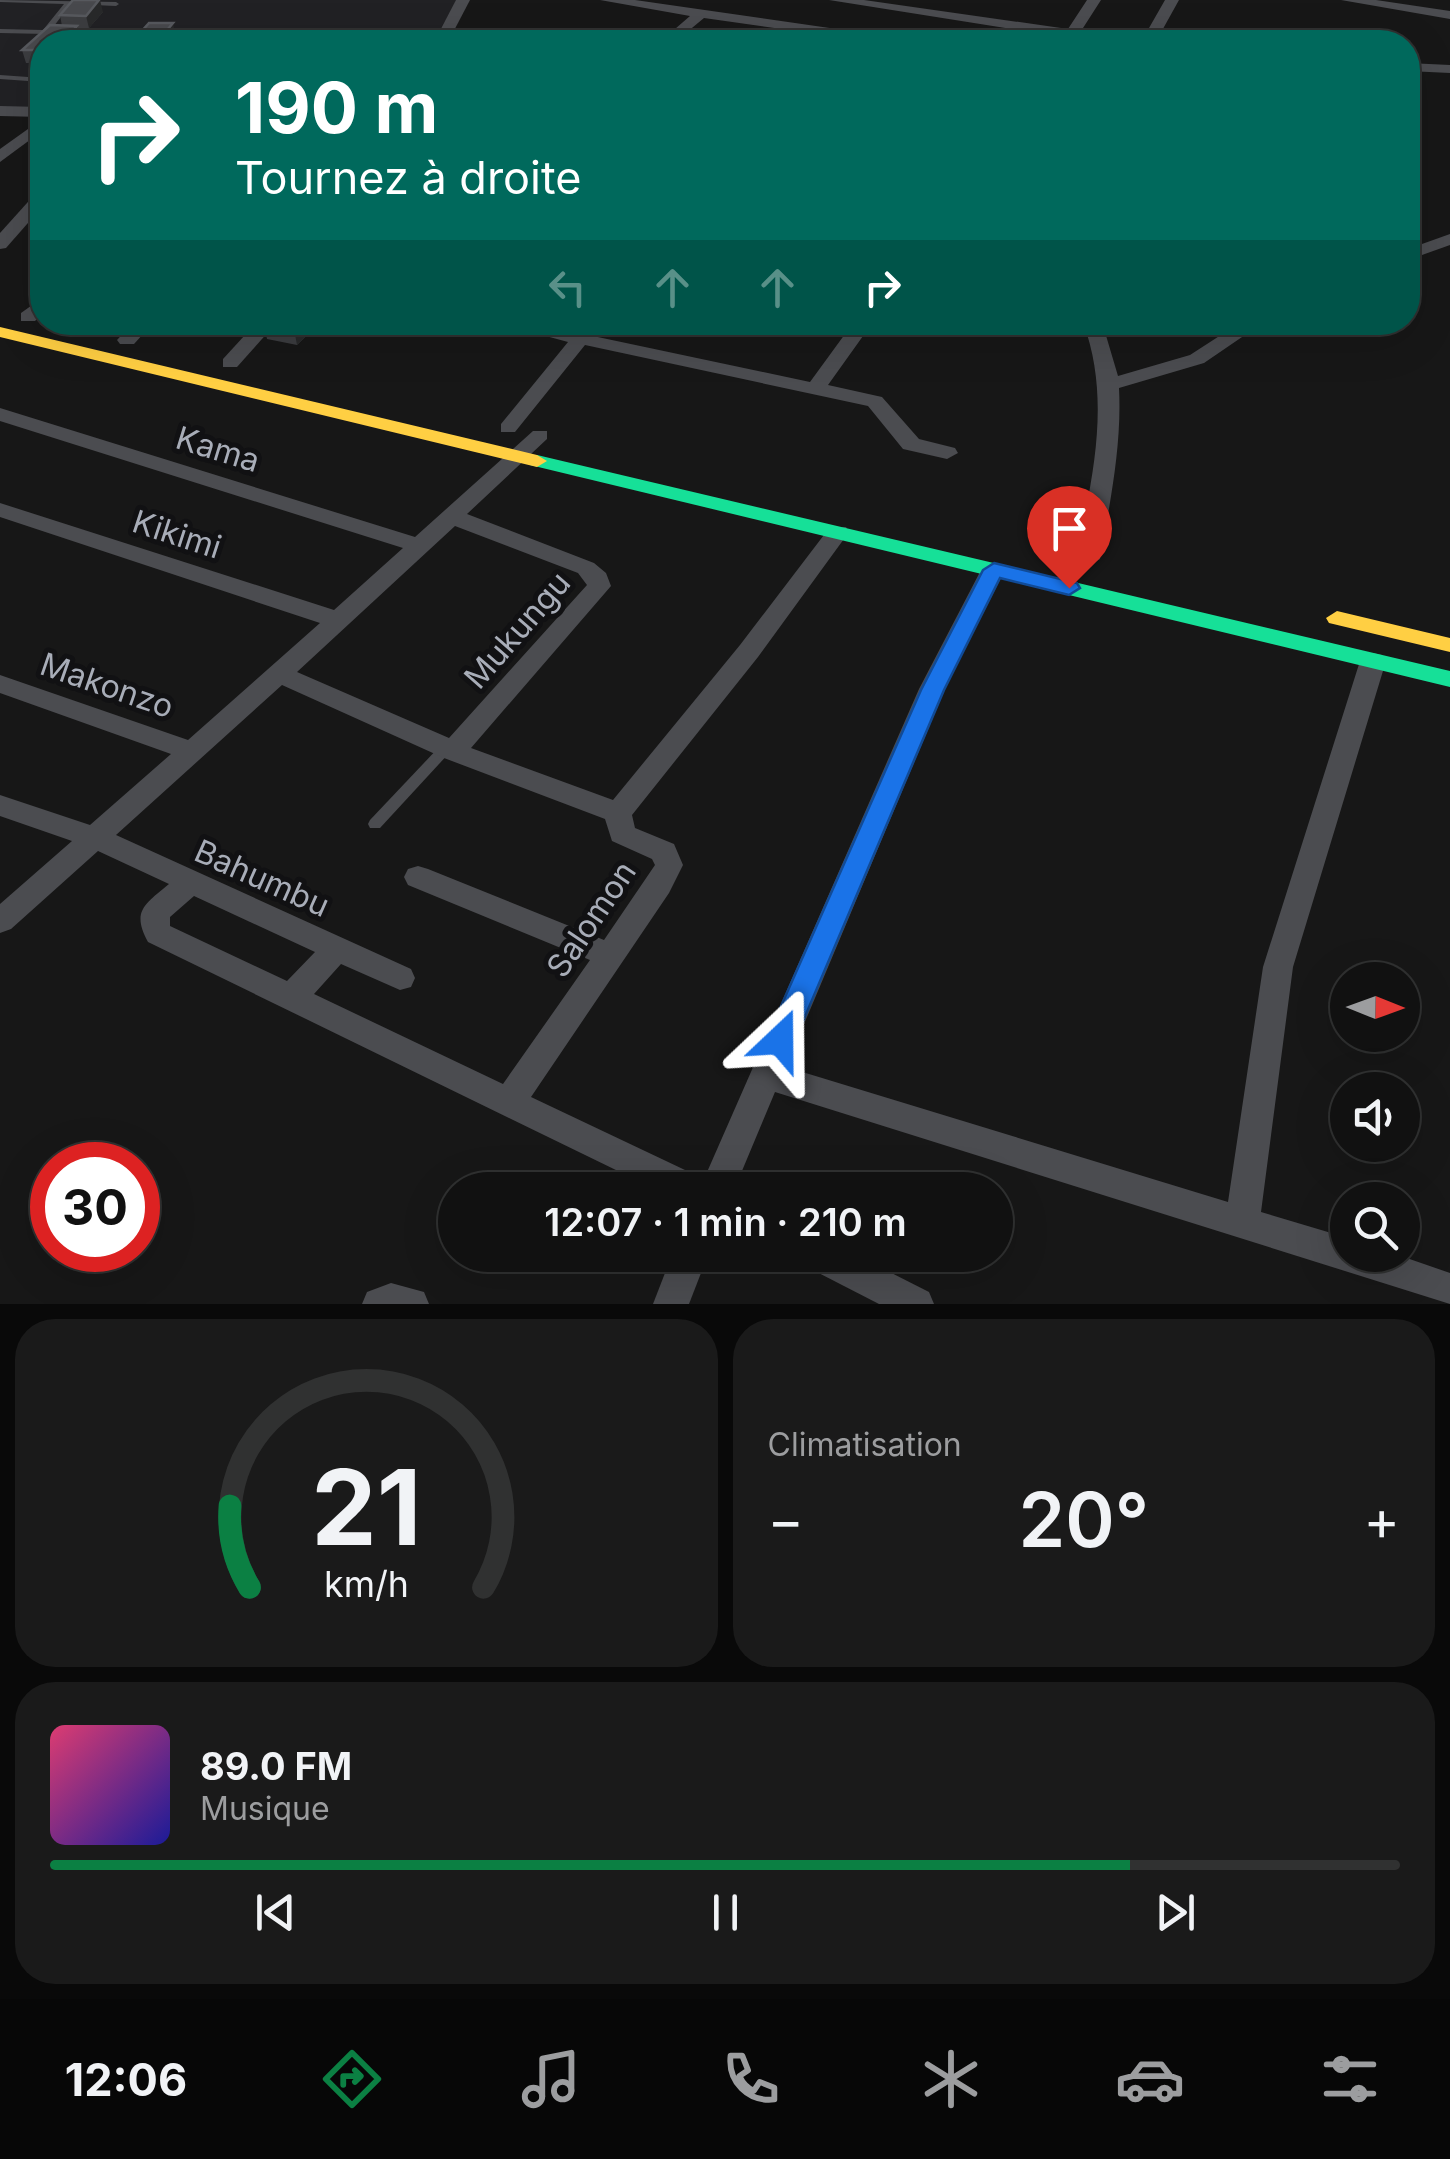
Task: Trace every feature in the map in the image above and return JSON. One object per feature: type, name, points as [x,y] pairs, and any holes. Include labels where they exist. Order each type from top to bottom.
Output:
[{"type":"highway","points":[[0,310],[30,313]]},
{"type":"highway","points":[[0,332],[1450,679]]},
{"type":"highway","points":[[106,335],[268,372]]},
{"type":"highway","points":[[499,426],[549,437]]},
{"type":"highway","points":[[1317,614],[1450,644]]},
{"type":"street","points":[[448,30],[462,0]]},
{"type":"street","points":[[608,0],[806,30]]},
{"type":"street","points":[[814,30],[839,0],[1021,30]]},
{"type":"street","points":[[1071,0],[1093,2],[1075,30]]},
{"type":"street","points":[[1154,30],[1172,0]]},
{"type":"street","points":[[1348,0],[1450,15]]},
{"type":"street","points":[[681,30],[699,16]]},
{"type":"street","points":[[774,30],[779,26]]},
{"type":"street","points":[[0,111],[30,112]]},
{"type":"street","points":[[0,156],[30,133]]},
{"type":"street","points":[[0,244],[30,210]]},
{"type":"street","points":[[1420,250],[1450,239]]},
{"type":"street","points":[[127,340],[132,335]]},
{"type":"street","points":[[230,363],[256,335]]},
{"type":"street","points":[[564,335],[875,401],[912,444],[947,453]]},
{"type":"street","points":[[499,426],[581,335]]},
{"type":"street","points":[[814,389],[854,335]]},
{"type":"street","points":[[1088,559],[1104,468],[1108,384],[1099,335]]},
{"type":"street","points":[[1108,384],[1197,358],[1234,335]]},
{"type":"street","name":"Kama","points":[[0,414],[416,545]]},
{"type":"street","points":[[0,920],[280,674],[416,545],[520,455],[549,437]]},
{"type":"street","name":"Kikimi","points":[[0,510],[334,619]]},
{"type":"street","name":"Mukungu","points":[[449,750],[599,586],[598,578],[586,568],[452,517]]},
{"type":"street","name":"Salomon","points":[[508,1103],[608,954],[660,885],[669,865],[664,852],[622,834],[618,813],[750,651],[838,532]]},
{"type":"street","points":[[724,1172],[932,690],[994,570]]},
{"type":"street","points":[[1244,1219],[1278,968],[1373,660]]},
{"type":"street","points":[[280,674],[449,750],[618,813]]},
{"type":"street","name":"Makonzo","points":[[0,684],[191,751]]},
{"type":"street","name":"Bahumbu","points":[[0,805],[96,838],[400,978]]},
{"type":"street","points":[[418,877],[608,954]]},
{"type":"street","points":[[189,884],[156,912],[154,925],[159,934],[654,1172]]},
{"type":"street","points":[[290,998],[336,950]]},
{"type":"street","points":[[765,1075],[1244,1219],[1330,1249]]},
{"type":"street","points":[[670,1304],[683,1272]]},
{"type":"street","points":[[853,1272],[916,1304]]},
{"type":"street","points":[[1398,1272],[1450,1290]]},
{"type":"street","points":[[380,1304],[391,1300],[411,1304]]},
{"type":"lane","points":[[0,0],[116,4]]},
{"type":"lane","points":[[46,30],[69,3]]},
{"type":"lane","points":[[0,31],[30,32]]},
{"type":"lane","points":[[0,77],[30,79]]},
{"type":"lane","points":[[374,824],[449,750]]},
{"type":"shaded area","points":[[0,0],[457,0],[440,30],[30,30],[30,108],[0,107]]},
{"type":"building","points":[[73,0],[99,0],[86,16],[60,15]]},
{"type":"building","points":[[149,23],[173,23],[167,30],[143,30]]},
{"type":"building","points":[[50,25],[77,26],[74,30],[44,30]]},
{"type":"traffic: fast","points":[[537,461],[1450,679]]},
{"type":"traffic: slow","points":[[0,332],[537,461]]},
{"type":"traffic: slow","points":[[1337,618],[1450,645]]},
{"type":"route","points":[[780,1040],[932,690],[994,570],[1069,588]]}]
